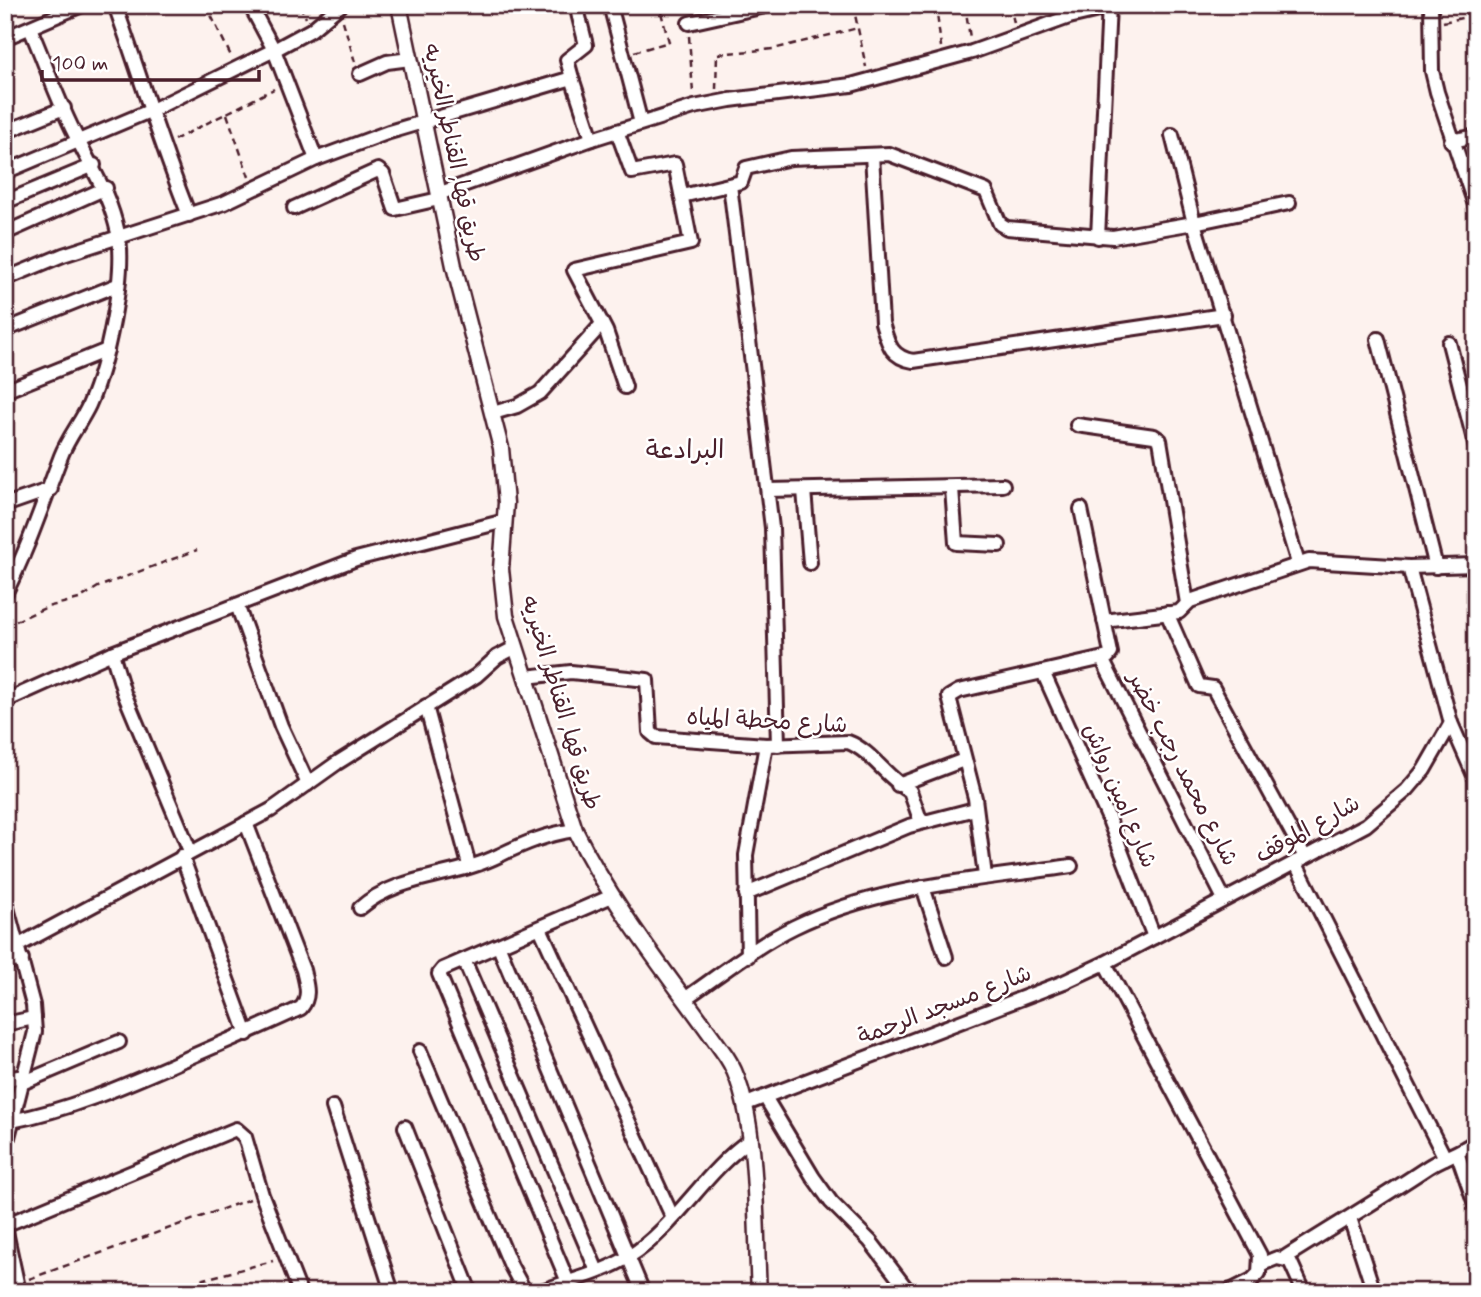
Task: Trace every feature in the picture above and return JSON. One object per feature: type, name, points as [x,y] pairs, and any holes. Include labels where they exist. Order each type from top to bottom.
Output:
[{"type":"street","points":[[5,38],[30,28],[54,11],[82,5]]},
{"type":"street","points":[[115,5],[152,110],[161,146],[189,215]]},
{"type":"street","points":[[250,5],[288,82],[316,159]]},
{"type":"street","name":"طريق قها, القناطر الخيريه","points":[[399,5],[438,197],[505,466],[502,585],[516,647],[575,830],[612,896],[735,1068],[746,1104],[750,1140],[759,1292]]},
{"type":"street","points":[[576,5],[586,45],[567,60],[592,139]]},
{"type":"street","points":[[610,5],[641,123]]},
{"type":"street","points":[[689,23],[770,5]]},
{"type":"street","points":[[1431,5],[1432,71],[1451,141],[1475,205]]},
{"type":"street","points":[[294,208],[378,170],[383,174],[395,209],[438,197],[592,139],[694,107],[716,102],[813,92],[870,80],[972,52],[1069,17],[1112,6],[1098,237]]},
{"type":"street","points":[[5,172],[152,110],[236,66],[274,50],[311,30],[340,7]]},
{"type":"street","points":[[5,594],[51,489],[62,454],[89,405],[107,350],[117,285],[119,236],[106,188],[78,141],[30,28]]},
{"type":"street","points":[[360,74],[387,62],[410,59]]},
{"type":"street","points":[[5,279],[119,236],[189,215],[254,191],[316,159],[423,122],[572,78]]},
{"type":"street","points":[[5,132],[64,108]]},
{"type":"street","points":[[617,131],[632,172],[675,164],[689,246],[574,270],[602,324],[625,387]]},
{"type":"street","points":[[1172,135],[1194,223],[1224,315],[1246,402],[1297,563]]},
{"type":"street","points":[[1451,141],[1476,136]]},
{"type":"street","points":[[872,155],[882,323],[890,349],[901,359],[913,361],[1224,315]]},
{"type":"street","points":[[682,196],[743,181],[747,167],[776,160],[897,155],[983,190],[1000,224],[1007,228],[1098,237],[1128,236],[1289,203]]},
{"type":"street","points":[[1461,165],[1476,162]]},
{"type":"street","points":[[5,202],[94,165]]},
{"type":"street","points":[[730,185],[768,490],[774,563],[772,745],[747,844],[748,956]]},
{"type":"street","points":[[5,233],[106,188]]},
{"type":"street","points":[[5,330],[117,285]]},
{"type":"street","points":[[493,413],[517,406],[540,393],[602,324]]},
{"type":"street","points":[[1378,339],[1436,567]]},
{"type":"street","points":[[1449,343],[1476,448]]},
{"type":"street","points":[[5,391],[107,350]]},
{"type":"street","points":[[1077,425],[1154,436],[1160,440],[1187,603]]},
{"type":"street","points":[[768,490],[1003,485]]},
{"type":"street","points":[[952,488],[957,543],[961,546],[999,545]]},
{"type":"street","points":[[5,505],[51,489]]},
{"type":"street","points":[[804,490],[810,563]]},
{"type":"street","points":[[985,876],[975,809],[949,701],[951,694],[1102,659],[1111,653],[1082,509]]},
{"type":"street","points":[[5,701],[112,653],[356,559],[505,522]]},
{"type":"street","points":[[1104,621],[1179,612],[1187,603],[1297,563],[1320,561],[1409,567],[1476,565]]},
{"type":"street","points":[[1409,567],[1451,723],[1476,780]]},
{"type":"street","points":[[237,605],[281,726],[308,784]]},
{"type":"street","points":[[1167,613],[1199,686],[1213,688],[1476,1207]]},
{"type":"street","points":[[19,946],[186,853],[246,823],[476,676],[498,657],[516,647]]},
{"type":"street","points":[[112,653],[124,693],[186,853],[247,1034]]},
{"type":"street","name":"شارع محمد رجب خضر","points":[[1102,659],[1224,899]]},
{"type":"street","name":"شارع محطة المياه","points":[[526,677],[570,672],[647,680],[650,732],[656,737],[772,745],[848,742],[860,748],[898,785],[912,794],[922,822]]},
{"type":"street","name":"شارع امين رواش","points":[[1043,672],[1108,817],[1154,937]]},
{"type":"street","points":[[426,706],[469,865]]},
{"type":"street","name":"شارع الموقف","points":[[1154,937],[1366,825],[1388,809],[1424,770],[1451,723]]},
{"type":"street","points":[[898,785],[964,760]]},
{"type":"street","points":[[746,894],[922,822],[975,809]]},
{"type":"street","points":[[11,1121],[44,1115],[112,1091],[247,1034],[301,1008],[306,1002],[303,970],[246,823]]},
{"type":"street","points":[[360,908],[387,889],[469,865],[545,835],[575,830]]},
{"type":"street","points":[[686,998],[779,935],[811,920],[923,887],[985,876],[1071,866]]},
{"type":"street","points":[[923,887],[946,957]]},
{"type":"street","points":[[568,1282],[439,977],[443,969],[465,962],[612,896]]},
{"type":"street","points":[[5,900],[19,946],[35,1032],[6,1144]]},
{"type":"street","points":[[540,929],[672,1216]]},
{"type":"street","name":"شارع مسجد الرحمة","points":[[746,1104],[989,1013],[1105,963],[1154,937]]},
{"type":"street","points":[[499,947],[643,1292]]},
{"type":"street","points":[[5,963],[22,960]]},
{"type":"street","points":[[465,962],[597,1271]]},
{"type":"street","points":[[1105,963],[1222,1178],[1262,1264]]},
{"type":"street","points":[[5,1024],[34,1018]]},
{"type":"street","points":[[5,1079],[23,1079],[119,1042]]},
{"type":"street","points":[[419,1051],[511,1266],[526,1292]]},
{"type":"street","points":[[765,1097],[831,1202],[870,1241],[909,1292]]},
{"type":"street","points":[[333,1107],[392,1292]]},
{"type":"street","points":[[405,1127],[470,1292]]},
{"type":"street","points":[[14,1281],[5,1226],[232,1129],[242,1132],[245,1138],[262,1195],[300,1292]]},
{"type":"street","points":[[539,1292],[630,1256],[672,1216],[713,1170],[750,1140]]},
{"type":"street","points":[[1229,1291],[1252,1280],[1262,1264],[1284,1258],[1476,1141]]},
{"type":"street","points":[[1350,1218],[1374,1292]]},
{"type":"street","points":[[1284,1258],[1295,1268],[1304,1292]]},
{"type":"path","points":[[206,5],[236,66]]},
{"type":"path","points":[[624,55],[668,42],[659,5]]},
{"type":"path","points":[[853,5],[870,80]]},
{"type":"path","points":[[936,5],[943,60]]},
{"type":"path","points":[[965,5],[972,52]]},
{"type":"path","points":[[1010,5],[1018,36]]},
{"type":"path","points":[[340,7],[360,74]]},
{"type":"path","points":[[1433,25],[1476,15]]},
{"type":"path","points":[[689,23],[694,107]]},
{"type":"path","points":[[716,102],[717,54],[773,49],[858,28]]},
{"type":"path","points":[[161,146],[288,82]]},
{"type":"path","points":[[227,114],[254,191]]},
{"type":"path","points":[[5,626],[47,607],[79,598],[99,587],[197,550]]},
{"type":"path","points":[[14,1281],[262,1195]]},
{"type":"path","points":[[155,1292],[287,1258]]},
{"type":"district","name":"البرادعة","points":[[685,451]]}]
